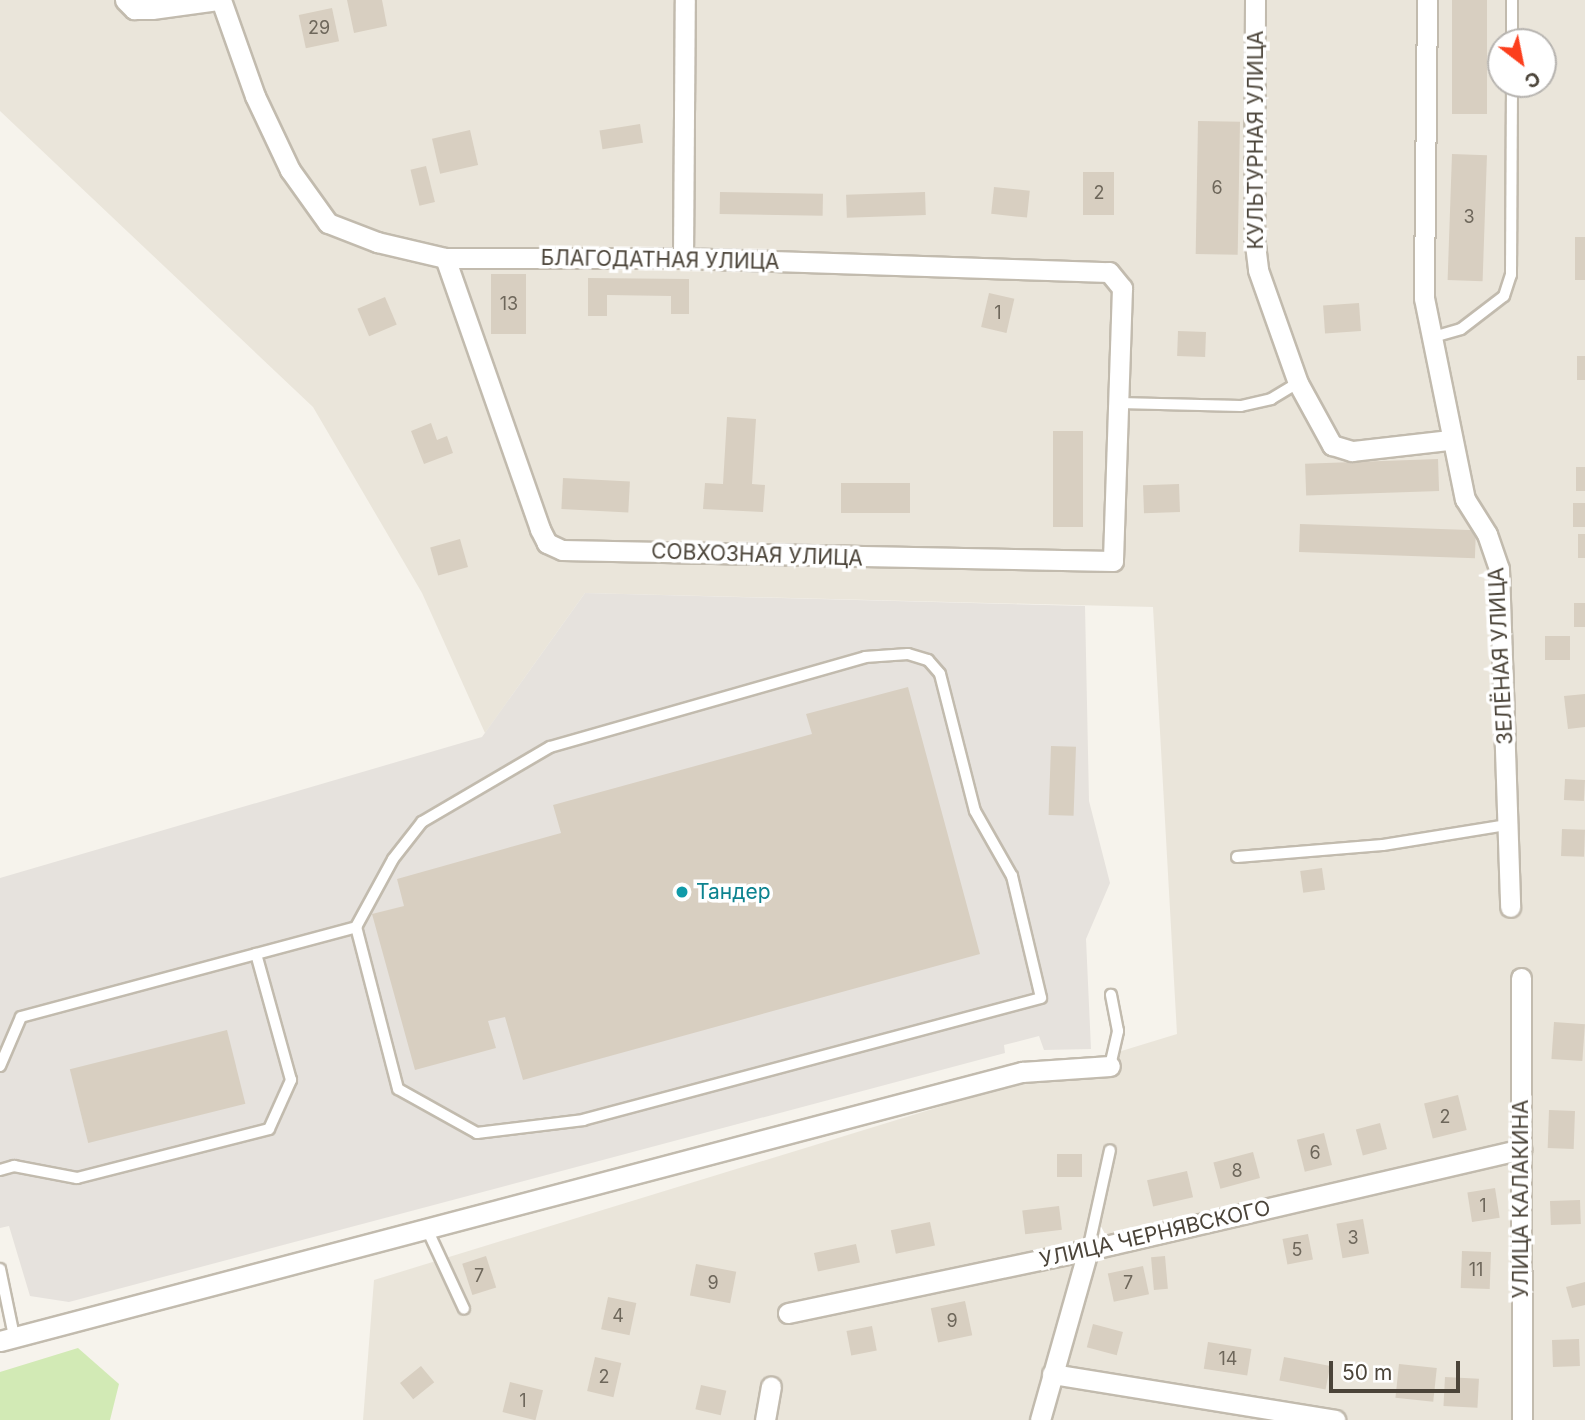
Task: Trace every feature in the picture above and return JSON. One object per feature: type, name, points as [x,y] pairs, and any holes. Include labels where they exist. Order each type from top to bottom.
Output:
[{"type":"street","points":[[125,0],[134,9],[220,0]]},
{"type":"street","name":"БЛАГОДАТНАЯ УЛИЦА","points":[[220,0],[285,158],[328,223],[377,242],[445,258],[683,258],[1109,272],[1122,288],[1119,403]]},
{"type":"street","points":[[683,258],[685,0]]},
{"type":"street","name":"КУЛЬТУРНАЯ УЛИЦА","points":[[1255,0],[1254,236],[1258,270],[1298,383],[1332,445],[1352,451],[1449,440]]},
{"type":"street","name":"ЗЕЛЁНАЯ УЛИЦА","points":[[1427,0],[1422,232],[1430,338],[1449,440],[1465,499],[1487,534],[1499,569],[1510,906]]},
{"type":"street","name":"СОВХОЗНАЯ УЛИЦА","points":[[445,258],[540,530],[547,543],[562,550],[1102,565],[1112,561],[1116,550],[1119,403]]},
{"type":"street","name":"УЛИЦА КАЛАКИНА","points":[[1521,978],[1522,1420]]},
{"type":"street","points":[[7,1339],[425,1226],[1022,1072],[1110,1066]]},
{"type":"street","name":"УЛИЦА ЧЕРНЯВСКОГО","points":[[788,1312],[1088,1250],[1521,1149]]},
{"type":"street","points":[[1040,1420],[1088,1250]]},
{"type":"street","points":[[1052,1374],[1335,1420]]},
{"type":"street","points":[[765,1420],[771,1387]]},
{"type":"lane","points":[[1512,0],[1512,28]]},
{"type":"lane","points":[[1430,338],[1485,315],[1507,286],[1512,98]]},
{"type":"lane","points":[[1119,403],[1241,406],[1271,400],[1298,383]]},
{"type":"lane","points":[[0,1066],[22,1017],[356,927],[393,859],[422,822],[550,747],[865,657],[908,654],[928,660],[940,674],[975,811],[1012,876],[1041,998],[584,1121],[477,1133],[398,1089],[356,927]]},
{"type":"lane","points":[[1237,857],[1383,845],[1507,825]]},
{"type":"lane","points":[[0,1170],[14,1166],[77,1178],[269,1129],[291,1080],[256,954]]},
{"type":"lane","points":[[1110,1066],[1118,1031],[1111,995]]},
{"type":"lane","points":[[1088,1250],[1110,1150]]},
{"type":"lane","points":[[425,1226],[464,1309]]},
{"type":"lane","points":[[0,1269],[7,1339]]},
{"type":"shaded area","points":[[0,0],[1585,0],[1585,1420],[363,1420],[374,1280],[1177,1034],[1153,607],[585,593],[485,733],[422,593],[313,407],[0,111]]},
{"type":"shaded area","points":[[585,593],[1085,606],[1089,801],[1110,883],[1086,939],[1091,1049],[1044,1050],[1039,1036],[1004,1045],[1005,1053],[69,1302],[30,1296],[9,1226],[0,1228],[0,878],[482,737]]},
{"type":"green space","points":[[78,1348],[119,1384],[110,1420],[0,1420],[0,1372]]},
{"type":"building","points":[[347,0],[382,0],[387,26],[354,33]]},
{"type":"building","points":[[1452,0],[1487,0],[1487,114],[1452,114]]},
{"type":"building","points":[[332,8],[339,41],[306,48],[299,15]]},
{"type":"building","points":[[1198,121],[1240,122],[1238,255],[1196,254]]},
{"type":"building","points":[[640,124],[643,143],[602,149],[600,130]]},
{"type":"building","points":[[470,130],[478,165],[440,174],[432,139]]},
{"type":"building","points":[[1452,154],[1487,155],[1483,281],[1448,280]]},
{"type":"building","points":[[426,166],[435,202],[419,206],[410,170]]},
{"type":"building","points":[[1083,172],[1114,172],[1114,215],[1083,215]]},
{"type":"building","points":[[994,187],[1030,191],[1027,218],[991,214]]},
{"type":"building","points":[[720,192],[823,194],[823,216],[720,214]]},
{"type":"building","points":[[925,192],[926,215],[847,218],[846,195]]},
{"type":"building","points":[[1575,237],[1585,237],[1585,280],[1575,280]]},
{"type":"building","points":[[491,274],[526,274],[526,334],[491,334]]},
{"type":"building","points":[[588,278],[689,279],[689,314],[671,314],[671,296],[607,295],[607,316],[588,316]]},
{"type":"building","points":[[989,293],[1014,299],[1006,333],[981,327]]},
{"type":"building","points":[[385,297],[397,325],[369,336],[357,309]]},
{"type":"building","points":[[1359,303],[1361,331],[1325,333],[1323,306]]},
{"type":"building","points":[[1178,331],[1206,332],[1205,357],[1177,356]]},
{"type":"building","points":[[1577,356],[1585,356],[1585,380],[1577,380]]},
{"type":"building","points":[[727,417],[756,419],[752,484],[765,485],[763,512],[703,509],[705,483],[723,484]]},
{"type":"building","points":[[431,423],[437,440],[447,436],[453,453],[424,464],[411,431]]},
{"type":"building","points":[[1053,431],[1083,431],[1083,527],[1053,527]]},
{"type":"building","points":[[1438,459],[1439,491],[1306,496],[1305,464]]},
{"type":"building","points":[[1576,467],[1585,467],[1585,491],[1576,491]]},
{"type":"building","points":[[563,478],[630,482],[628,512],[561,509]]},
{"type":"building","points":[[841,483],[910,483],[910,513],[841,513]]},
{"type":"building","points":[[1179,484],[1180,512],[1144,513],[1143,485]]},
{"type":"building","points":[[1573,503],[1585,503],[1585,527],[1573,527]]},
{"type":"building","points":[[1300,524],[1476,530],[1475,558],[1299,552]]},
{"type":"building","points":[[1578,534],[1585,534],[1585,558],[1578,558]]},
{"type":"building","points":[[460,539],[468,567],[438,575],[430,548]]},
{"type":"building","points":[[1574,603],[1585,603],[1585,627],[1574,627]]},
{"type":"building","points":[[1545,636],[1570,636],[1570,660],[1545,660]]},
{"type":"building","name":"Тандер","points":[[908,687],[980,954],[523,1080],[505,1017],[488,1021],[496,1048],[415,1070],[372,914],[404,906],[397,879],[561,833],[553,805],[812,734],[806,714]]},
{"type":"building","points":[[1585,694],[1585,727],[1568,729],[1564,696]]},
{"type":"building","points":[[1051,746],[1076,747],[1074,816],[1049,815]]},
{"type":"building","points":[[1565,779],[1585,780],[1584,801],[1564,800]]},
{"type":"building","points":[[1562,829],[1585,830],[1584,857],[1561,856]]},
{"type":"building","points":[[1322,868],[1325,890],[1303,893],[1300,871]]},
{"type":"building","points":[[1554,1022],[1585,1024],[1582,1061],[1551,1059]]},
{"type":"building","points":[[227,1030],[245,1104],[88,1143],[70,1069]]},
{"type":"building","points":[[1458,1095],[1467,1130],[1433,1138],[1424,1103]]},
{"type":"building","points":[[1549,1110],[1575,1111],[1574,1149],[1548,1148]]},
{"type":"building","points":[[1380,1123],[1387,1149],[1363,1156],[1356,1129]]},
{"type":"building","points":[[1324,1133],[1332,1165],[1305,1172],[1297,1140]]},
{"type":"building","points":[[1253,1152],[1260,1178],[1220,1189],[1213,1163]]},
{"type":"building","points":[[1057,1154],[1082,1154],[1082,1177],[1057,1177]]},
{"type":"building","points":[[1187,1171],[1193,1197],[1153,1207],[1147,1180]]},
{"type":"building","points":[[1495,1188],[1500,1218],[1472,1222],[1467,1192]]},
{"type":"building","points":[[1580,1200],[1581,1224],[1551,1225],[1550,1201]]},
{"type":"building","points":[[1059,1206],[1062,1230],[1025,1234],[1022,1211]]},
{"type":"building","points":[[1363,1219],[1369,1253],[1342,1258],[1336,1224]]},
{"type":"building","points":[[930,1222],[935,1245],[896,1254],[891,1230]]},
{"type":"building","points":[[1308,1234],[1313,1260],[1287,1264],[1282,1239]]},
{"type":"building","points":[[856,1244],[860,1263],[818,1272],[814,1253]]},
{"type":"building","points":[[1462,1251],[1491,1252],[1490,1289],[1461,1288]]},
{"type":"building","points":[[486,1256],[496,1287],[472,1295],[462,1264]]},
{"type":"building","points":[[1165,1256],[1168,1289],[1154,1290],[1151,1257]]},
{"type":"building","points":[[696,1264],[736,1272],[730,1303],[690,1295]]},
{"type":"building","points":[[1143,1266],[1149,1294],[1114,1302],[1108,1273]]},
{"type":"building","points":[[1585,1282],[1585,1305],[1572,1308],[1566,1287]]},
{"type":"building","points":[[608,1297],[636,1303],[630,1335],[601,1329]]},
{"type":"building","points":[[965,1301],[972,1335],[938,1343],[931,1308]]},
{"type":"building","points":[[1093,1324],[1123,1332],[1117,1355],[1087,1347]]},
{"type":"building","points":[[872,1326],[877,1351],[851,1356],[846,1331]]},
{"type":"building","points":[[1579,1339],[1580,1366],[1553,1367],[1552,1340]]},
{"type":"building","points":[[1208,1342],[1251,1349],[1247,1376],[1204,1369]]},
{"type":"building","points":[[595,1357],[621,1363],[613,1397],[587,1391]]},
{"type":"building","points":[[1284,1357],[1330,1366],[1326,1390],[1279,1381]]},
{"type":"building","points":[[1399,1364],[1437,1368],[1433,1402],[1395,1398]]},
{"type":"building","points":[[421,1366],[434,1382],[413,1399],[400,1383]]},
{"type":"building","points":[[1445,1377],[1479,1379],[1477,1408],[1443,1406]]},
{"type":"building","points":[[510,1382],[543,1390],[536,1420],[503,1412]]},
{"type":"building","points":[[701,1385],[726,1391],[721,1415],[695,1409]]},
{"type":"place","name":"Тандер","points":[[682,892]]}]
